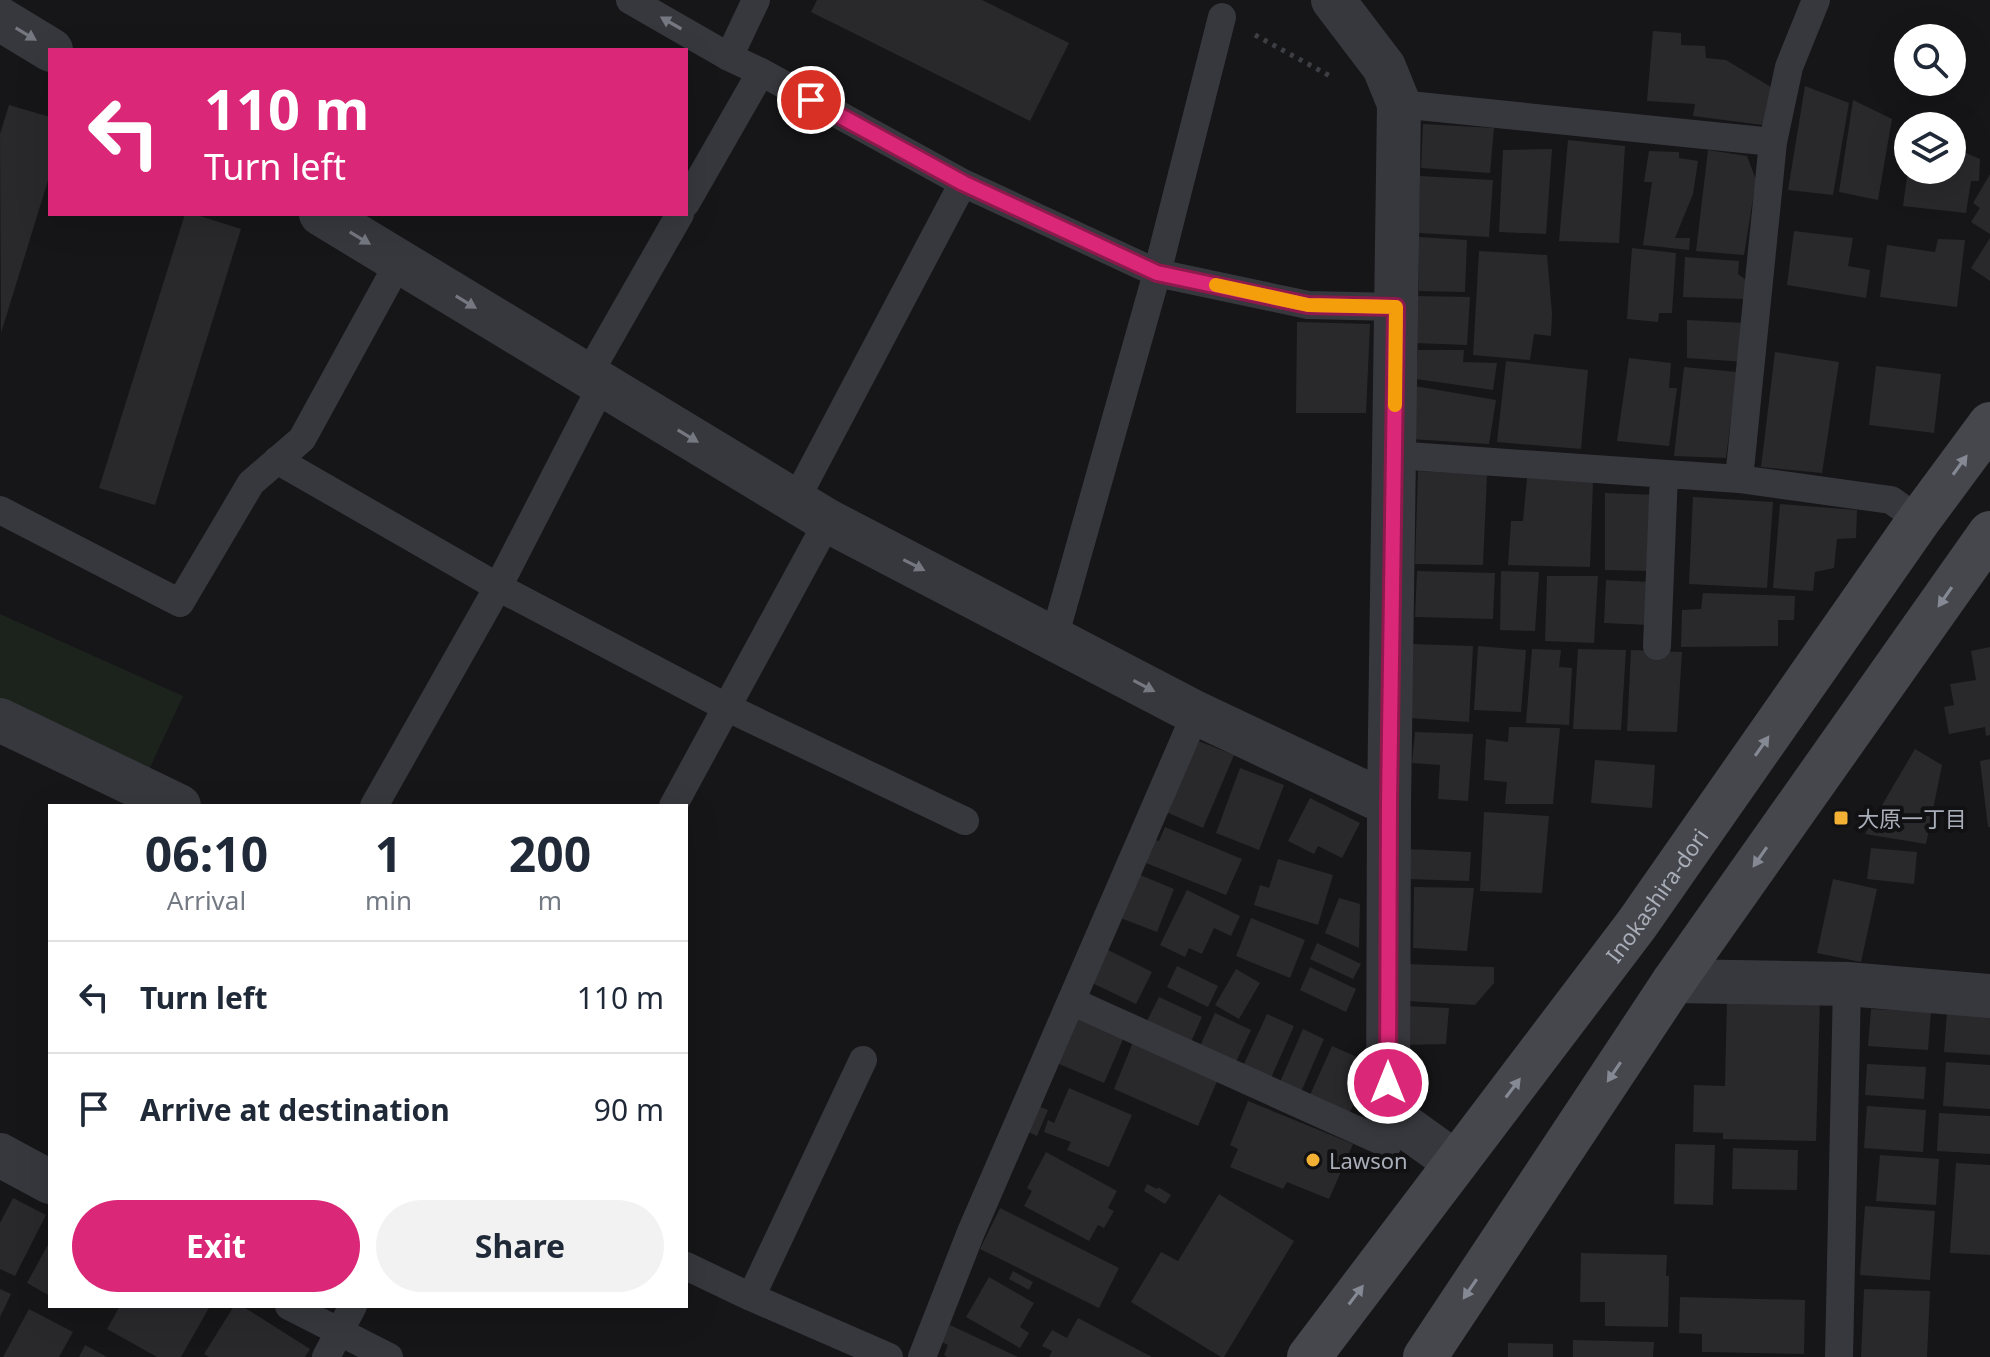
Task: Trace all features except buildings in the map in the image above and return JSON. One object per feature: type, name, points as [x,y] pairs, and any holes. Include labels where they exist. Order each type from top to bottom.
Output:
[{"type":"main road","name":"Inokashira-dori","points":[[1309,1357],[1637,924],[1919,520],[1990,424]]},
{"type":"main road","points":[[1425,1357],[1674,981],[1990,533]]},
{"type":"street","points":[[1333,0],[1384,67],[1399,104],[1388,1114],[1456,1163]]},
{"type":"street","points":[[0,19],[48,48]]},
{"type":"street","points":[[324,216],[812,511],[1196,713],[1389,804]]},
{"type":"street","points":[[0,720],[175,804]]},
{"type":"street","points":[[1674,981],[1847,984],[1990,996]]},
{"type":"street","points":[[0,1155],[48,1181]]},
{"type":"lane","points":[[630,0],[963,183],[1157,273],[1308,305],[1396,307]]},
{"type":"lane","points":[[729,57],[756,0]]},
{"type":"lane","points":[[1739,479],[1773,142],[1789,67],[1816,0]]},
{"type":"lane","points":[[1054,638],[1157,273],[1222,17]]},
{"type":"lane","points":[[688,200],[761,72]]},
{"type":"lane","points":[[1399,104],[1773,142]]},
{"type":"lane","points":[[674,804],[726,707],[812,511],[963,183]]},
{"type":"lane","points":[[375,804],[498,587],[595,380],[679,216]]},
{"type":"lane","points":[[0,510],[180,603],[251,483],[302,439],[399,262]]},
{"type":"lane","points":[[1394,455],[1739,479],[1891,500],[1919,520]]},
{"type":"lane","points":[[277,460],[498,587],[726,707],[965,821]]},
{"type":"lane","points":[[1657,646],[1664,474]]},
{"type":"lane","points":[[922,1357],[971,1232],[1196,713]]},
{"type":"lane","points":[[1839,1357],[1847,984]]},
{"type":"lane","points":[[1071,1001],[1388,1144]]},
{"type":"lane","points":[[751,1297],[863,1060]]},
{"type":"lane","points":[[688,1267],[889,1357]]},
{"type":"lane","points":[[293,1308],[389,1357]]},
{"type":"lane","points":[[326,1357],[352,1308]]},
{"type":"path","points":[[1222,17],[1337,79],[1399,104]]},
{"type":"shaded area","points":[[0,614],[183,696],[146,776],[0,709]]},
{"type":"slow traffic","points":[[1216,285],[1308,305],[1396,307],[1395,405]]},
{"type":"place","name":"大原一丁目","points":[[1841,818]]},
{"type":"place","name":"Lawson","points":[[1313,1160]]},
{"type":"route","points":[[811,100],[963,183],[1157,273],[1308,305],[1396,307],[1388,1083]]}]
